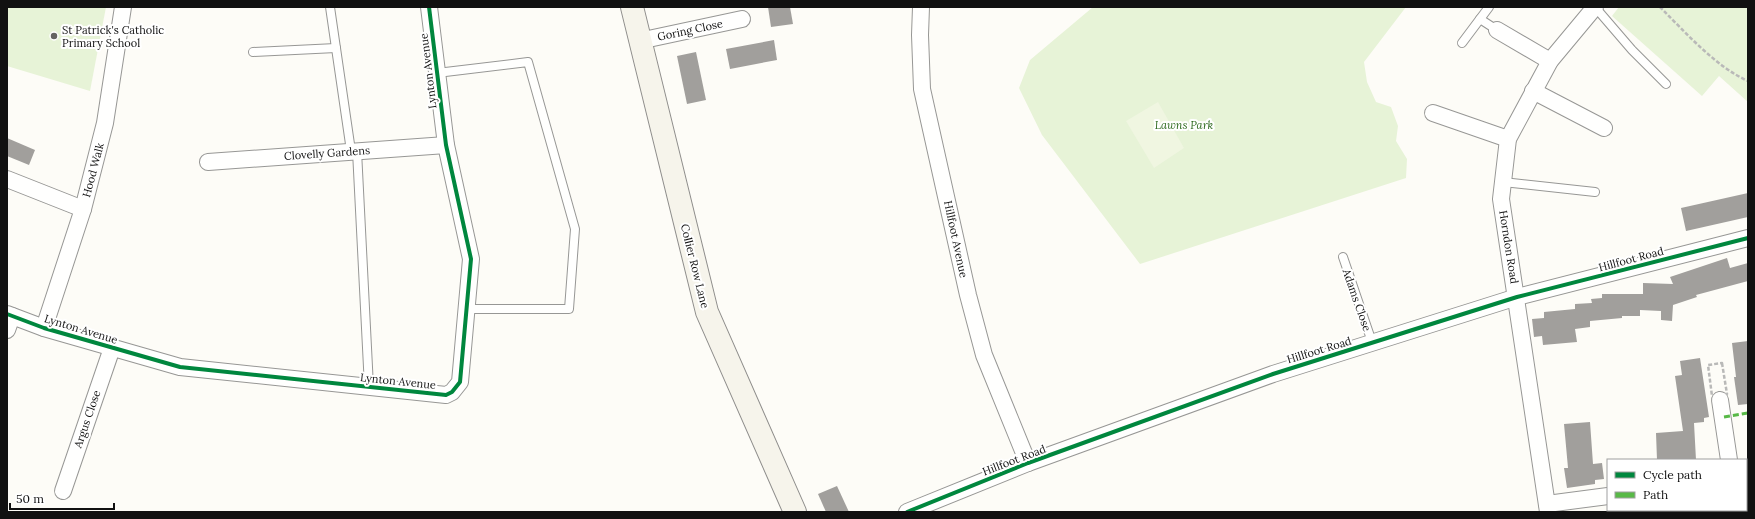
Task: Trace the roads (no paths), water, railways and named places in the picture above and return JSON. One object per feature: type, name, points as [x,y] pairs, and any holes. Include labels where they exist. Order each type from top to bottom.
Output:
[{"type":"main road","name":"Collier Row Lane","points":[[632,7],[639,41],[707,312],[794,512]]},
{"type":"street","name":"Hood Walk","points":[[44,328],[83,209],[105,122],[123,7]]},
{"type":"street","name":"Lynton Avenue","points":[[9,320],[44,328],[180,367],[446,395],[452,392],[460,382],[471,259],[446,145],[429,7]]},
{"type":"street","name":"Hillfoot Avenue","points":[[921,7],[920,35],[922,89],[968,295],[984,355],[1028,463]]},
{"type":"street","name":"Horndon Road","points":[[1548,508],[1501,199],[1508,139],[1550,61],[1595,7]]},
{"type":"street","name":"Goring Close","points":[[639,41],[742,19]]},
{"type":"street","points":[[1497,30],[1550,61]]},
{"type":"street","points":[[1533,91],[1604,128]]},
{"type":"street","points":[[1433,113],[1508,139]]},
{"type":"street","name":"Clovelly Gardens","points":[[208,162],[446,145]]},
{"type":"street","points":[[7,179],[83,209]]},
{"type":"street","name":"Hillfoot Road","points":[[906,512],[1028,463],[1273,374],[1517,297],[1748,238]]},
{"type":"street","name":"Argus Close","points":[[62,491],[112,348]]},
{"type":"street","points":[[1720,398],[1729,459]]},
{"type":"street","points":[[1548,508],[1607,496]]},
{"type":"lane","points":[[330,7],[354,151],[368,387]]},
{"type":"lane","points":[[1462,43],[1489,7]]},
{"type":"lane","points":[[1595,7],[1632,50],[1666,84]]},
{"type":"lane","points":[[1480,19],[1497,30]]},
{"type":"lane","points":[[253,52],[336,48]]},
{"type":"lane","points":[[437,73],[528,62],[575,229],[569,310],[466,309]]},
{"type":"lane","points":[[1503,182],[1595,192]]},
{"type":"lane","name":"Adams Close","points":[[1343,257],[1372,342]]},
{"type":"place","name":"St Patrick's Catholic Primary School","points":[[54,36]]},
{"type":"park label","name":"Lawns Park","points":[[1184,125]]}]
